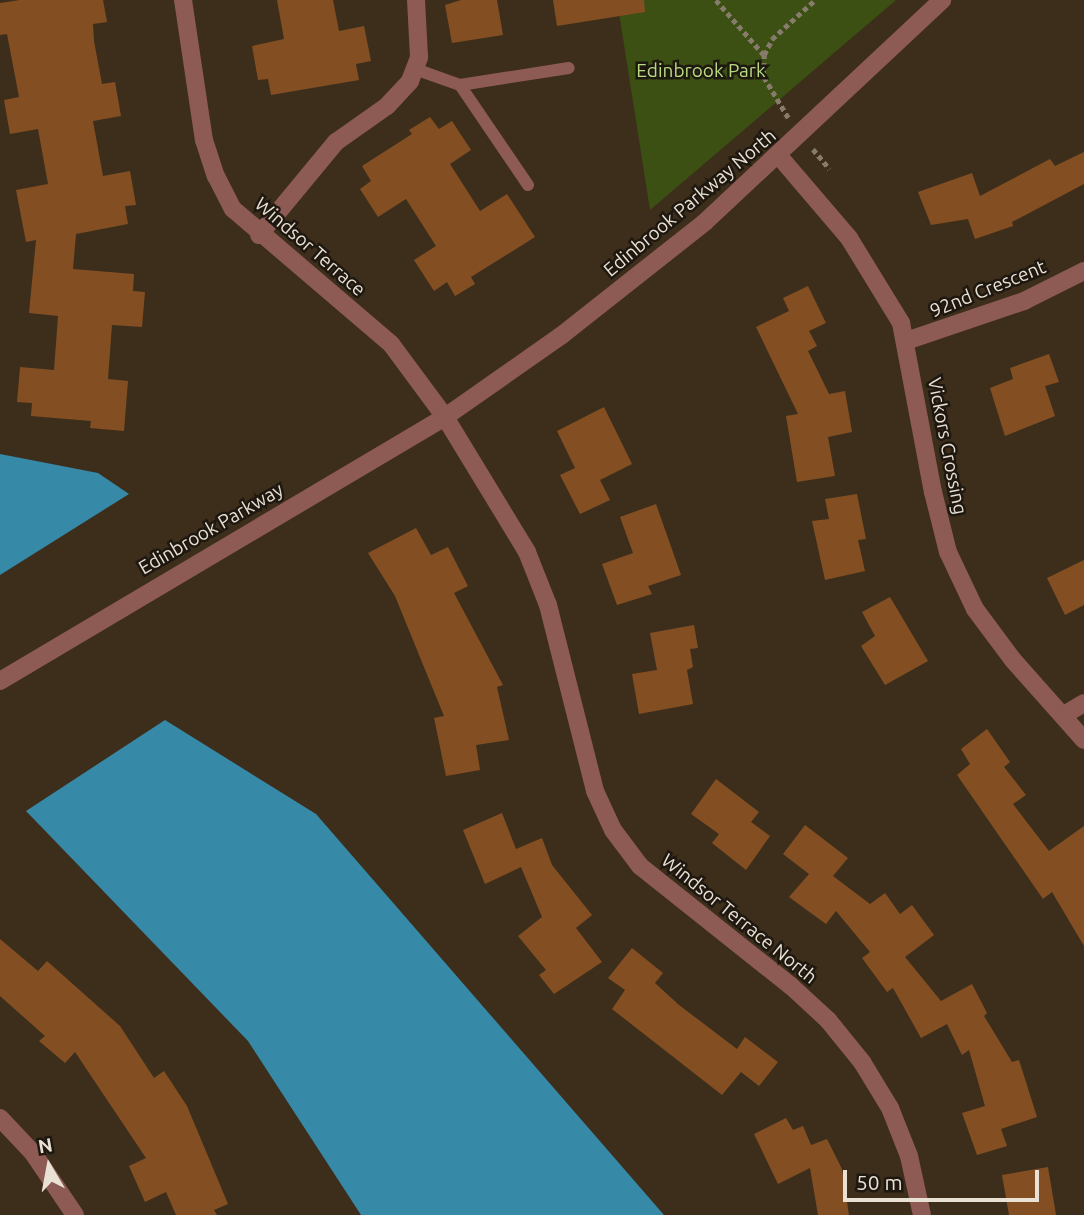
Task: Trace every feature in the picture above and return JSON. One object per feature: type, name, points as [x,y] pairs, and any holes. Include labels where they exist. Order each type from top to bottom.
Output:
[{"type":"street","name":"Windsor Terrace","points":[[183,0],[204,140],[216,176],[233,209],[259,235],[391,344],[445,417]]},
{"type":"street","points":[[259,235],[336,142],[387,106],[415,69],[419,57],[416,0]]},
{"type":"street","name":"Edinbrook Parkway North","points":[[445,417],[611,298],[779,156],[942,0]]},
{"type":"street","name":"Vickors Crossing","points":[[779,156],[849,238],[879,281],[906,341],[933,492],[948,552],[975,610],[1013,660],[1084,740]]},
{"type":"street","name":"92nd Crescent","points":[[906,341],[1024,301],[1084,271]]},
{"type":"street","name":"Edinbrook Parkway","points":[[0,681],[445,417]]},
{"type":"street","name":"Windsor Terrace North","points":[[445,417],[527,552],[548,605],[595,791],[613,830],[640,866],[668,892],[791,986],[828,1020],[862,1062],[890,1108],[909,1156],[922,1215]]},
{"type":"street","points":[[1064,715],[1084,703]]},
{"type":"street","points":[[0,1118],[33,1153],[75,1215]]},
{"type":"lane","points":[[415,69],[460,85],[569,68]]},
{"type":"lane","points":[[460,85],[528,185]]},
{"type":"path","points":[[716,0],[764,55]]},
{"type":"path","points":[[815,0],[772,40],[764,55],[763,76],[771,97],[830,169]]},
{"type":"green space","name":"Edinbrook Park","points":[[617,0],[896,0],[650,210]]},
{"type":"water","points":[[0,454],[98,473],[129,494],[0,575]]},
{"type":"water","points":[[165,720],[316,814],[664,1215],[361,1215],[248,1041],[26,811]]},
{"type":"building","points":[[20,0],[103,0],[107,22],[93,24],[94,41],[102,84],[115,82],[121,116],[93,121],[103,176],[130,171],[136,205],[125,206],[128,224],[76,234],[73,269],[134,274],[133,291],[145,292],[142,327],[112,325],[108,379],[128,381],[124,431],[90,428],[91,421],[31,416],[32,403],[17,402],[20,367],[54,370],[58,316],[29,313],[36,240],[26,242],[16,190],[48,184],[38,129],[10,134],[4,100],[19,97],[7,34],[0,35],[0,3]]},
{"type":"building","points":[[277,0],[333,0],[339,31],[364,26],[371,61],[356,64],[359,80],[271,95],[268,79],[258,80],[252,46],[284,39]]},
{"type":"building","points":[[461,0],[497,0],[503,35],[452,43],[445,5]]},
{"type":"building","points":[[553,0],[644,0],[645,12],[557,26]]},
{"type":"building","points":[[430,117],[439,129],[452,121],[471,150],[450,164],[480,211],[507,194],[535,237],[471,277],[475,284],[455,296],[447,282],[434,291],[414,260],[436,246],[406,199],[378,217],[360,189],[371,181],[362,166],[412,134],[409,130]]},
{"type":"building","points":[[1084,152],[1084,184],[1012,222],[1013,226],[975,239],[968,219],[931,225],[918,192],[972,173],[980,196],[1050,159],[1055,166]]},
{"type":"building","points":[[808,286],[826,323],[809,331],[817,346],[808,351],[829,394],[845,391],[852,432],[828,437],[835,476],[797,482],[786,416],[798,414],[756,327],[789,311],[783,298]]},
{"type":"building","points":[[1049,354],[1059,382],[1045,386],[1055,416],[1005,436],[990,388],[1013,379],[1010,368]]},
{"type":"building","points":[[604,407],[632,464],[600,480],[610,500],[580,514],[560,475],[575,468],[557,431]]},
{"type":"building","points":[[857,494],[866,539],[858,540],[865,571],[825,580],[812,521],[829,519],[825,499]]},
{"type":"building","points":[[656,504],[681,575],[648,586],[652,594],[617,605],[602,564],[633,553],[620,517]]},
{"type":"building","points":[[416,528],[431,555],[448,547],[468,586],[454,593],[503,685],[497,687],[509,740],[476,745],[480,770],[446,776],[434,718],[444,716],[395,596],[368,553]]},
{"type":"building","points":[[1084,560],[1084,605],[1065,615],[1047,578]]},
{"type":"building","points":[[890,597],[928,661],[885,685],[861,646],[875,636],[862,612]]},
{"type":"building","points":[[694,625],[698,648],[690,649],[693,667],[687,670],[693,704],[639,714],[632,674],[657,670],[650,633]]},
{"type":"building","points":[[987,729],[1010,762],[1004,767],[1026,795],[1013,804],[1049,851],[1084,826],[1084,946],[1052,892],[1043,899],[957,775],[970,764],[961,749]]},
{"type":"building","points":[[716,779],[759,812],[751,822],[770,836],[746,870],[712,843],[719,834],[691,814]]},
{"type":"building","points":[[502,813],[516,849],[542,838],[552,865],[592,915],[576,928],[602,962],[554,994],[539,975],[546,970],[518,936],[542,917],[521,867],[485,884],[463,830]]},
{"type":"building","points":[[805,825],[848,858],[833,876],[870,904],[885,893],[900,914],[912,905],[934,935],[905,957],[941,1001],[972,984],[987,1013],[984,1016],[1012,1062],[1019,1060],[1037,1117],[1001,1129],[1007,1146],[977,1155],[962,1113],[985,1106],[969,1050],[962,1055],[947,1024],[921,1038],[893,988],[887,992],[862,958],[870,952],[836,911],[826,924],[789,897],[809,874],[783,854]]},
{"type":"building","points":[[0,939],[38,971],[47,961],[120,1026],[154,1078],[164,1071],[187,1106],[228,1204],[214,1210],[217,1215],[176,1215],[166,1192],[145,1202],[129,1166],[146,1158],[75,1052],[65,1063],[39,1041],[45,1036],[0,996]]},
{"type":"building","points":[[632,948],[663,973],[655,983],[679,1005],[737,1049],[745,1037],[778,1062],[759,1086],[741,1072],[722,1095],[612,1009],[625,990],[608,978]]},
{"type":"building","points":[[786,1118],[793,1130],[803,1126],[811,1145],[827,1139],[842,1169],[849,1215],[818,1215],[810,1168],[778,1184],[754,1134]]},
{"type":"building","points":[[1048,1167],[1056,1215],[1009,1215],[1002,1175]]}]
